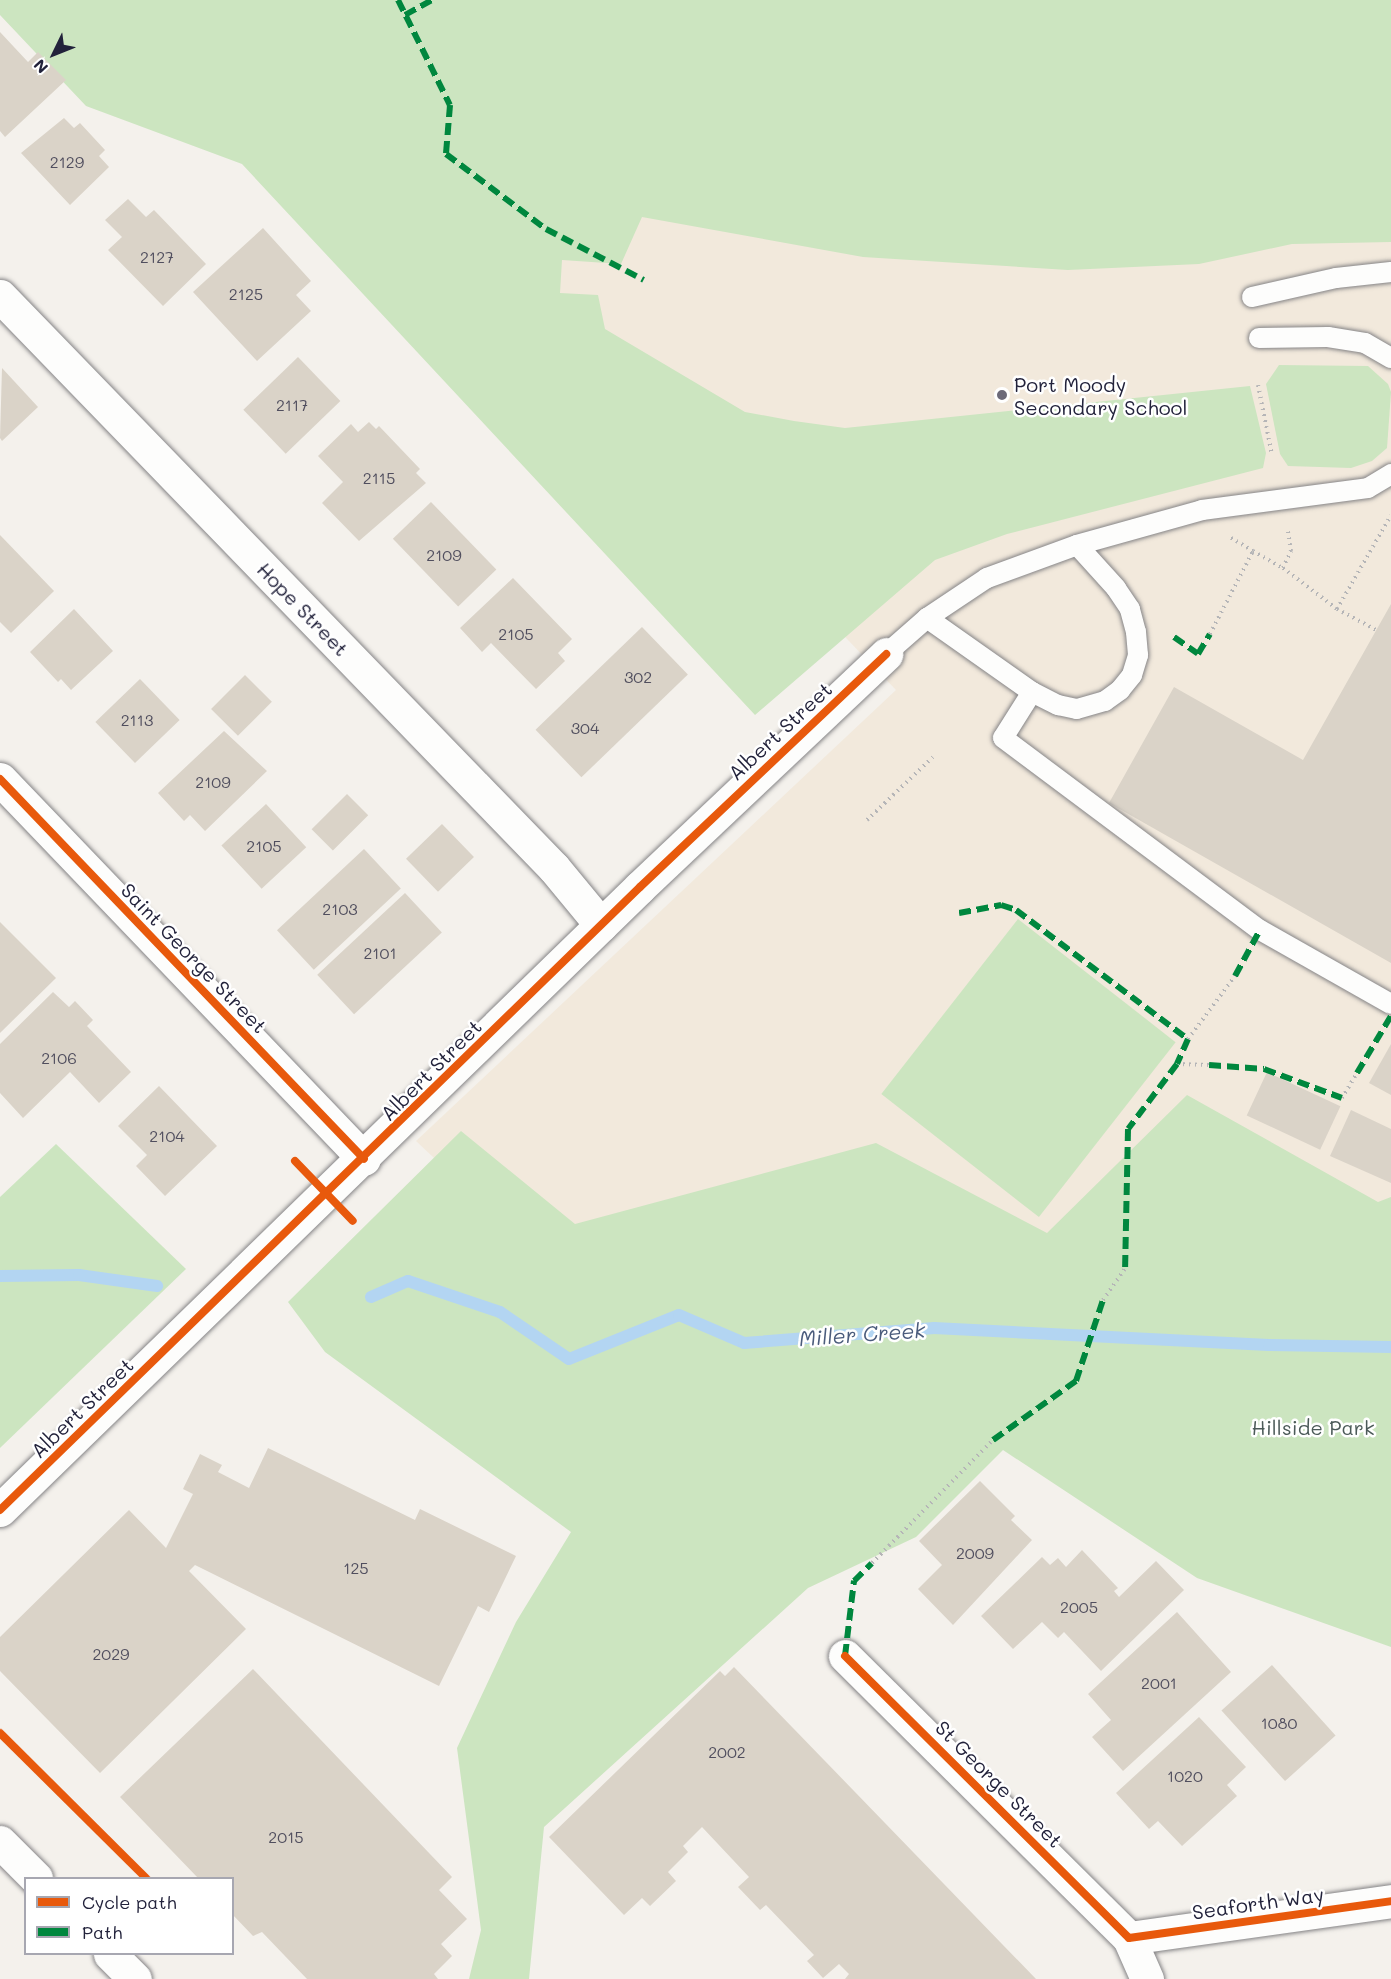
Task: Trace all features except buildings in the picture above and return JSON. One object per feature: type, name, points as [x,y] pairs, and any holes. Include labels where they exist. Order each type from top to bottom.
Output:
[{"type":"street","name":"Hope Street","points":[[0,296],[554,868],[602,925]]},
{"type":"street","name":"Albert Street","points":[[0,1510],[364,1160],[602,925],[886,654]]},
{"type":"street","name":"Saint George Street","points":[[0,779],[364,1160]]},
{"type":"street","name":"St George Street","points":[[845,1656],[1129,1938],[1146,1979]]},
{"type":"street","points":[[0,1842],[35,1877]]},
{"type":"street","name":"Seaforth Way","points":[[1129,1938],[1391,1901]]},
{"type":"street","points":[[112,1955],[135,1979]]},
{"type":"lane","points":[[1252,297],[1336,278],[1391,272]]},
{"type":"lane","points":[[1259,338],[1328,337],[1365,343],[1391,358]]},
{"type":"lane","name":"Albert Street","points":[[886,654],[927,618],[987,578],[1077,545],[1202,510],[1368,488],[1391,474]]},
{"type":"lane","points":[[927,618],[1032,692],[1067,707],[1094,706],[1120,690],[1132,675],[1138,655],[1130,609],[1116,588],[1077,545]]},
{"type":"lane","points":[[1032,692],[1003,738],[1260,930],[1391,1004]]},
{"type":"path","points":[[1258,384],[1272,456]]},
{"type":"path","points":[[1336,609],[1391,515]]},
{"type":"path","points":[[1253,551],[1282,568],[1336,609],[1376,630]]},
{"type":"path","points":[[1282,568],[1291,551]]},
{"type":"path","points":[[1210,634],[1241,575]]},
{"type":"path","points":[[867,820],[933,757]]},
{"type":"path","points":[[1188,1039],[1235,976]]},
{"type":"path","points":[[1177,1064],[1209,1065]]},
{"type":"path","points":[[1342,1098],[1357,1073]]},
{"type":"path","points":[[1103,1300],[1125,1269]]},
{"type":"path","points":[[872,1563],[993,1440]]},
{"type":"shaded area","name":"Port Moody Secondary School","points":[[233,0],[1391,99],[1391,1258],[535,1253],[416,1141],[896,690]]},
{"type":"green space","points":[[0,0],[1391,0],[1391,242],[1292,244],[1199,264],[1068,270],[863,257],[642,217],[621,264],[562,260],[560,293],[598,295],[605,329],[745,412],[794,421],[845,428],[1250,386],[1266,453],[1263,468],[1007,534],[935,560],[755,715],[242,164],[86,106],[0,15]]},
{"type":"green space","points":[[1279,365],[1368,366],[1388,384],[1391,392],[1387,448],[1372,461],[1351,468],[1288,466],[1280,454],[1266,384]]},
{"type":"green space","points":[[1018,919],[1176,1042],[1039,1217],[881,1094]]},
{"type":"green space","name":"Hillside Park","points":[[1187,1095],[1378,1202],[1391,1197],[1391,1647],[1197,1578],[1003,1450],[916,1537],[808,1588],[544,1827],[529,1979],[469,1979],[481,1930],[457,1748],[516,1622],[571,1532],[325,1352],[288,1302],[461,1131],[575,1224],[876,1143],[1047,1233]]},
{"type":"green space","points":[[56,1144],[186,1269],[0,1448],[0,1197]]},
{"type":"waterway","points":[[0,1276],[79,1275],[157,1286]]},
{"type":"waterway","name":"Miller Creek","points":[[371,1297],[408,1281],[500,1312],[569,1359],[679,1315],[744,1343],[934,1328],[1269,1345],[1391,1347]]},
{"type":"marked path","points":[[398,0],[450,105],[446,154],[546,229],[644,280]]},
{"type":"marked path","points":[[405,15],[432,0]]},
{"type":"marked path","points":[[1174,637],[1198,654],[1210,634]]},
{"type":"marked path","points":[[959,913],[1001,905],[1016,910],[1188,1039],[1177,1064],[1128,1129],[1125,1269]]},
{"type":"marked path","points":[[1235,976],[1260,930]]},
{"type":"marked path","points":[[1357,1073],[1391,1016]]},
{"type":"marked path","points":[[1209,1065],[1264,1069],[1342,1098]]},
{"type":"marked path","points":[[993,1440],[1076,1381],[1103,1300]]},
{"type":"marked path","points":[[845,1656],[854,1581],[872,1563]]},
{"type":"cycle path","points":[[0,1510],[640,887],[886,654]]},
{"type":"cycle path","points":[[0,779],[364,1159]]},
{"type":"cycle path","points":[[295,1161],[353,1221]]},
{"type":"cycle path","points":[[845,1656],[1129,1938],[1391,1901]]},
{"type":"cycle path","points":[[0,1733],[145,1877]]},
{"type":"place","name":"Port Moody Secondary School","points":[[1002,395]]}]
